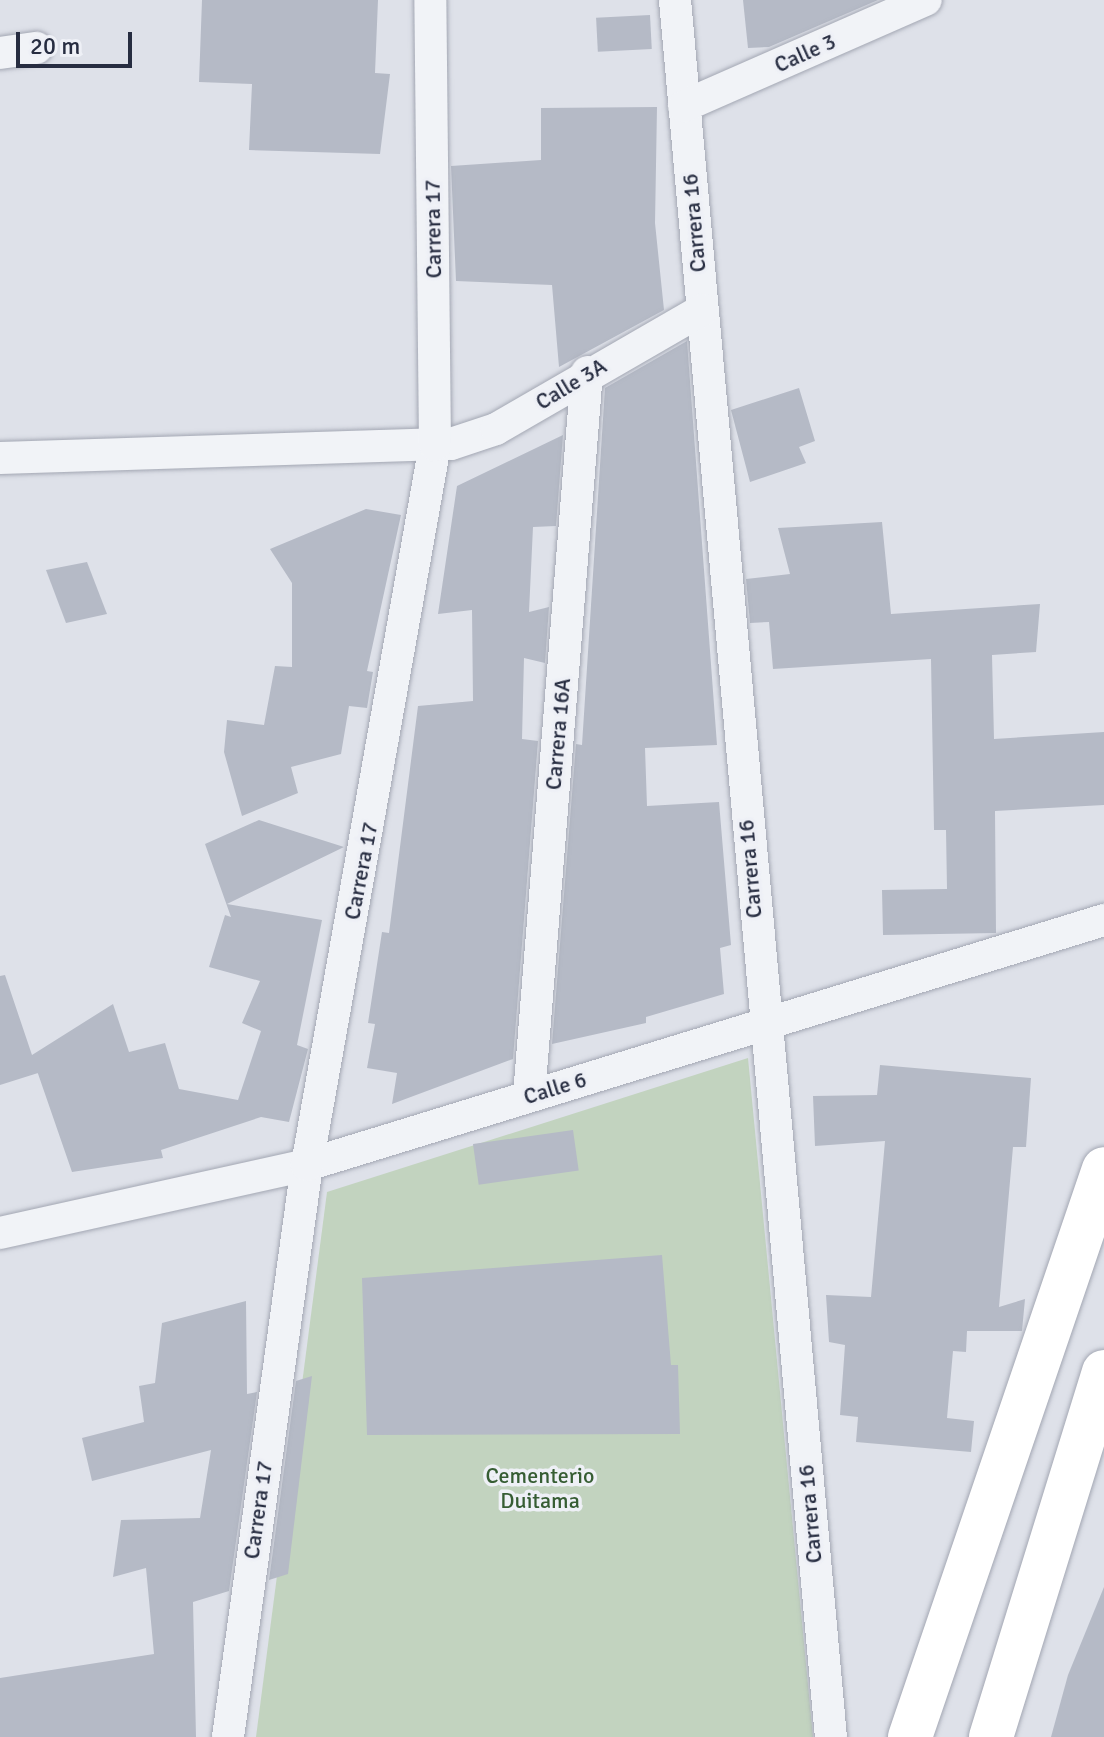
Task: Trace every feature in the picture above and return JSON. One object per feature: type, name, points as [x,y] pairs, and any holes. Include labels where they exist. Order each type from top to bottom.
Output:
[{"type":"main road","points":[[910,1737],[1104,1169]]},
{"type":"main road","points":[[991,1737],[1102,1381]]},
{"type":"street","name":"Carrera 17","points":[[228,1737],[307,1165],[435,445],[430,0]]},
{"type":"street","name":"Carrera 16","points":[[675,0],[763,1024],[831,1737]]},
{"type":"street","name":"Calle 3","points":[[684,106],[926,0]]},
{"type":"street","points":[[0,53],[37,48]]},
{"type":"street","name":"Calle 3A","points":[[0,458],[435,445],[496,429],[587,372],[702,310]]},
{"type":"street","name":"Carrera 16A","points":[[529,1096],[587,372]]},
{"type":"street","name":"Calle 6","points":[[0,1233],[307,1165],[1104,920]]},
{"type":"green space","name":"Cementerio Duitama","points":[[748,1058],[813,1737],[256,1737],[327,1192]]},
{"type":"building","points":[[202,0],[378,0],[375,73],[390,74],[380,154],[249,150],[252,84],[199,82]]},
{"type":"building","points":[[743,0],[878,0],[769,47],[748,48]]},
{"type":"building","points":[[650,15],[652,49],[598,52],[596,18]]},
{"type":"building","points":[[657,107],[655,223],[664,310],[559,367],[552,285],[456,281],[451,166],[541,160],[541,108]]},
{"type":"building","points":[[687,341],[717,745],[645,748],[647,806],[719,802],[731,945],[720,948],[724,994],[646,1017],[646,1023],[552,1044],[576,744],[582,745],[605,388]]},
{"type":"building","points":[[799,388],[815,441],[799,447],[806,463],[750,482],[731,410]]},
{"type":"building","points":[[563,435],[556,526],[533,527],[529,612],[549,607],[545,663],[524,658],[522,739],[538,741],[513,1059],[392,1104],[397,1073],[367,1068],[375,1024],[368,1023],[382,932],[389,933],[418,706],[473,701],[472,610],[438,614],[457,486]]},
{"type":"building","points":[[366,509],[401,515],[367,671],[373,672],[367,708],[349,706],[341,754],[291,767],[298,793],[242,816],[224,752],[227,720],[264,725],[275,666],[292,667],[292,583],[270,549]]},
{"type":"building","points":[[882,522],[891,614],[1040,604],[1036,652],[992,655],[994,739],[1104,732],[1104,805],[995,811],[996,933],[883,935],[882,890],[947,889],[946,830],[934,830],[931,659],[773,669],[769,622],[750,623],[746,579],[790,574],[778,528]]},
{"type":"building","points":[[87,562],[107,614],[66,623],[46,570]]},
{"type":"building","points":[[259,820],[344,847],[227,904],[322,920],[297,1045],[308,1049],[289,1122],[261,1117],[161,1150],[163,1158],[72,1172],[38,1073],[0,1085],[0,976],[5,975],[32,1055],[113,1004],[129,1052],[165,1043],[179,1089],[238,1100],[261,1031],[242,1023],[260,981],[209,967],[225,915],[231,917],[205,844]]},
{"type":"building","points":[[880,1065],[1031,1078],[1026,1147],[1013,1147],[999,1307],[1025,1299],[1022,1331],[967,1331],[966,1352],[953,1351],[947,1418],[974,1421],[971,1452],[856,1442],[858,1417],[840,1415],[845,1345],[829,1342],[826,1295],[871,1297],[885,1141],[815,1146],[813,1096],[877,1095]]},
{"type":"building","points":[[573,1130],[579,1171],[479,1185],[473,1144]]},
{"type":"building","points":[[662,1255],[671,1365],[678,1365],[680,1434],[367,1435],[362,1278]]},
{"type":"building","points":[[246,1301],[247,1394],[257,1392],[229,1591],[193,1602],[196,1737],[0,1737],[0,1678],[154,1654],[146,1568],[113,1577],[121,1520],[200,1518],[211,1450],[92,1481],[82,1438],[144,1422],[139,1386],[155,1383],[162,1323]]},
{"type":"building","points":[[312,1376],[288,1574],[269,1580],[296,1381]]},
{"type":"building","points":[[1104,1587],[1104,1737],[1051,1737],[1068,1675]]}]
